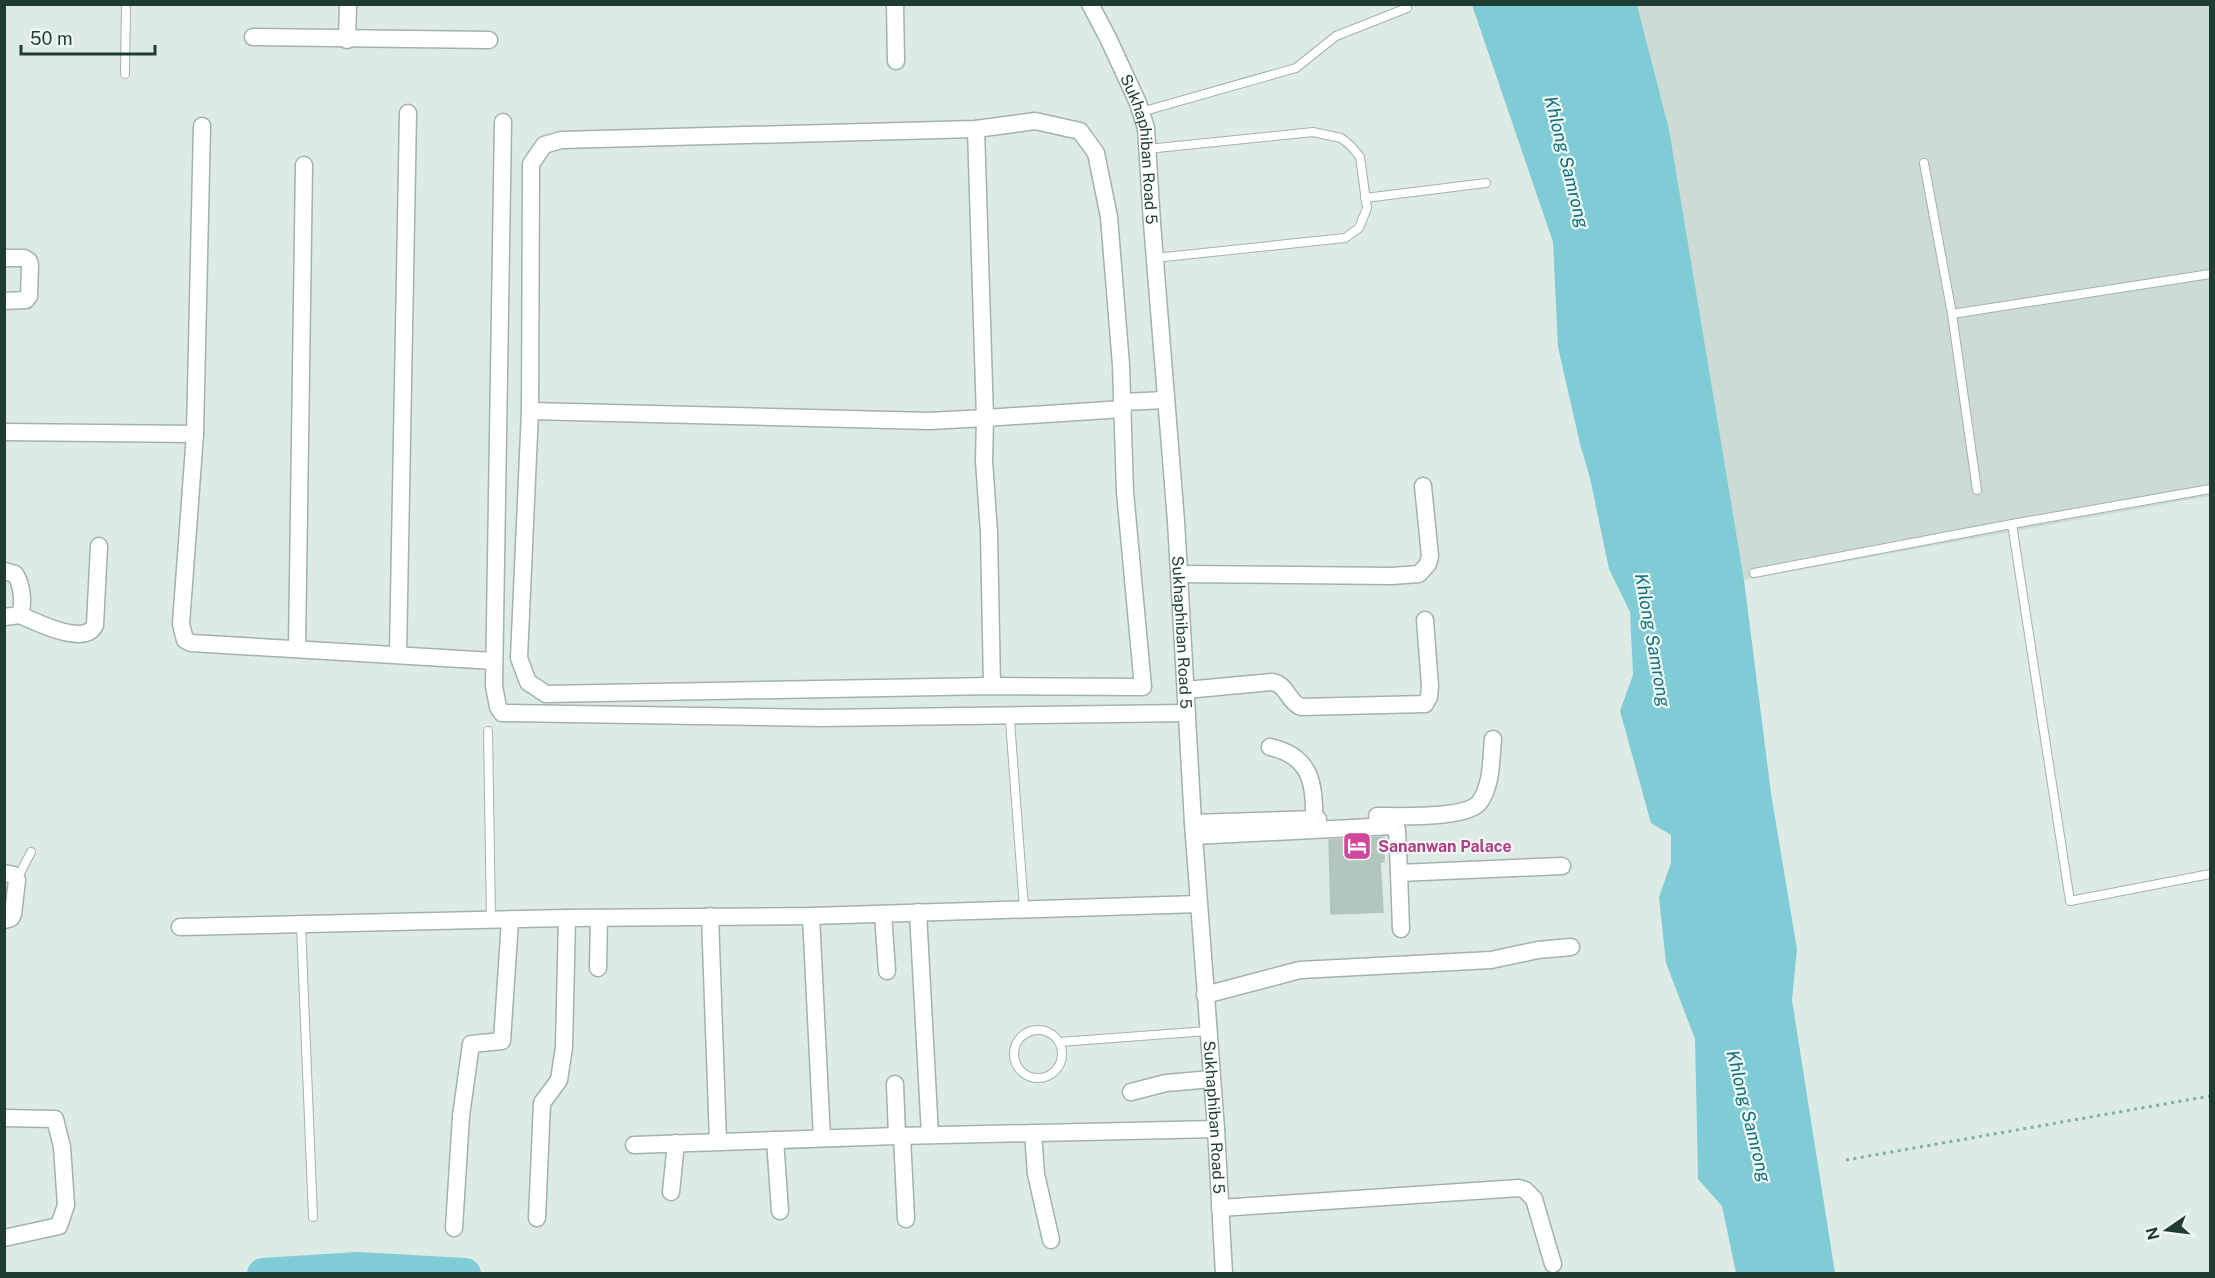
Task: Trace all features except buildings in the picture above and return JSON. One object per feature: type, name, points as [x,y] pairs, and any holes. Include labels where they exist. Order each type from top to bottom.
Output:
[{"type":"street","points":[[347,40],[348,4]]},
{"type":"street","points":[[895,4],[896,61]]},
{"type":"street","name":"Sukhaphiban Road 5","points":[[1090,4],[1108,38],[1146,128],[1179,574],[1224,1274]]},
{"type":"street","points":[[253,37],[347,40],[489,40]]},
{"type":"street","points":[[398,654],[408,113]]},
{"type":"street","points":[[1035,121],[1080,131],[1096,153],[1109,217],[1123,405],[1125,492],[1143,687],[992,686],[546,694],[528,682],[519,658],[530,411],[531,164],[544,145],[561,140],[976,129],[1035,121]]},
{"type":"street","points":[[502,122],[494,661],[494,686],[498,707],[502,714],[821,718],[1187,713]]},
{"type":"street","points":[[202,126],[195,434],[182,624],[185,640],[191,643],[297,647],[494,661]]},
{"type":"street","points":[[976,129],[992,686]]},
{"type":"street","points":[[297,647],[304,165]]},
{"type":"street","points":[[4,258],[24,258],[30,265],[29,296],[26,300],[4,301]]},
{"type":"street","points":[[530,411],[929,422],[1166,400]]},
{"type":"street","points":[[4,432],[195,434]]},
{"type":"street","points":[[1179,574],[1401,576],[1419,574],[1428,564],[1430,556],[1423,486]]},
{"type":"street","points":[[13,616],[56,631],[83,634],[93,630],[96,625],[99,546]]},
{"type":"street","points":[[4,571],[15,574],[19,579],[23,608],[13,616]]},
{"type":"street","points":[[1186,690],[1272,682],[1284,687],[1294,704],[1301,707],[1425,704],[1429,697],[1430,686],[1425,620]]},
{"type":"street","points":[[1194,830],[1314,819],[1452,813],[1474,808],[1480,802],[1489,777],[1493,739]]},
{"type":"street","points":[[1270,747],[1284,750],[1300,759],[1307,772],[1314,796],[1314,819]]},
{"type":"street","points":[[1194,830],[1396,827],[1401,929]]},
{"type":"street","points":[[1399,873],[1562,866]]},
{"type":"street","points":[[4,920],[11,918],[14,914],[10,876]]},
{"type":"street","points":[[180,927],[567,918],[811,916],[1199,904]]},
{"type":"street","points":[[918,912],[930,1135]]},
{"type":"street","points":[[883,914],[887,971]]},
{"type":"street","points":[[710,916],[718,1141]]},
{"type":"street","points":[[811,916],[822,1138]]},
{"type":"street","points":[[537,1218],[542,1103],[559,1080],[564,1047],[567,918]]},
{"type":"street","points":[[598,968],[599,918]]},
{"type":"street","points":[[454,1228],[461,1116],[471,1044],[502,1041],[510,920]]},
{"type":"street","points":[[1205,995],[1300,970],[1491,960],[1538,950],[1571,947]]},
{"type":"street","points":[[1131,1092],[1166,1083],[1212,1080]]},
{"type":"street","points":[[895,1084],[906,1219]]},
{"type":"street","points":[[4,1118],[55,1119],[62,1148],[66,1204],[59,1226],[4,1238]]},
{"type":"street","points":[[634,1145],[930,1135],[1216,1130]]},
{"type":"street","points":[[1033,1133],[1036,1174],[1051,1240]]},
{"type":"street","points":[[775,1140],[780,1210]]},
{"type":"street","points":[[671,1192],[676,1143]]},
{"type":"street","points":[[1220,1208],[1519,1188],[1526,1190],[1534,1199],[1553,1264]]},
{"type":"lane","points":[[124,74],[126,4]]},
{"type":"lane","points":[[1141,112],[1296,68],[1336,36],[1407,8]]},
{"type":"lane","points":[[1148,149],[1313,132],[1341,138],[1360,158],[1367,208],[1359,228],[1345,238],[1155,258]]},
{"type":"lane","points":[[1924,163],[1952,315],[1977,490]]},
{"type":"lane","points":[[1365,198],[1486,183]]},
{"type":"lane","points":[[1952,315],[2211,274]]},
{"type":"lane","points":[[1754,573],[2211,489]]},
{"type":"lane","points":[[2012,524],[2070,901],[2211,874]]},
{"type":"lane","points":[[1010,721],[1024,908]]},
{"type":"lane","points":[[488,731],[490,920]]},
{"type":"lane","points":[[10,876],[32,852]]},
{"type":"lane","points":[[302,925],[313,1217]]},
{"type":"lane","points":[[1031,1030],[1042,1030],[1052,1034],[1059,1042],[1062,1052],[1061,1063],[1055,1072],[1045,1077],[1035,1078],[1024,1074],[1017,1066],[1014,1056],[1015,1045],[1021,1036],[1031,1030]]},
{"type":"lane","points":[[1059,1042],[1208,1031]]},
{"type":"path","points":[[1846,1160],[2211,1096]]},
{"type":"shaded area","points":[[1637,5],[2210,5],[2210,496],[1744,580],[1669,129]]},
{"type":"water","name":"Khlong Samrong","points":[[1472,5],[1637,5],[1669,129],[1744,580],[1771,793],[1797,949],[1792,1000],[1835,1273],[1736,1273],[1722,1206],[1698,1179],[1695,1039],[1666,963],[1659,897],[1671,863],[1671,835],[1651,823],[1620,711],[1633,675],[1630,612],[1609,569],[1590,478],[1558,347],[1553,242]]},
{"type":"waterway","points":[[263,1274],[358,1268],[465,1274]]},
{"type":"place","name":"Sananwan Palace","points":[[1357,846]]}]
